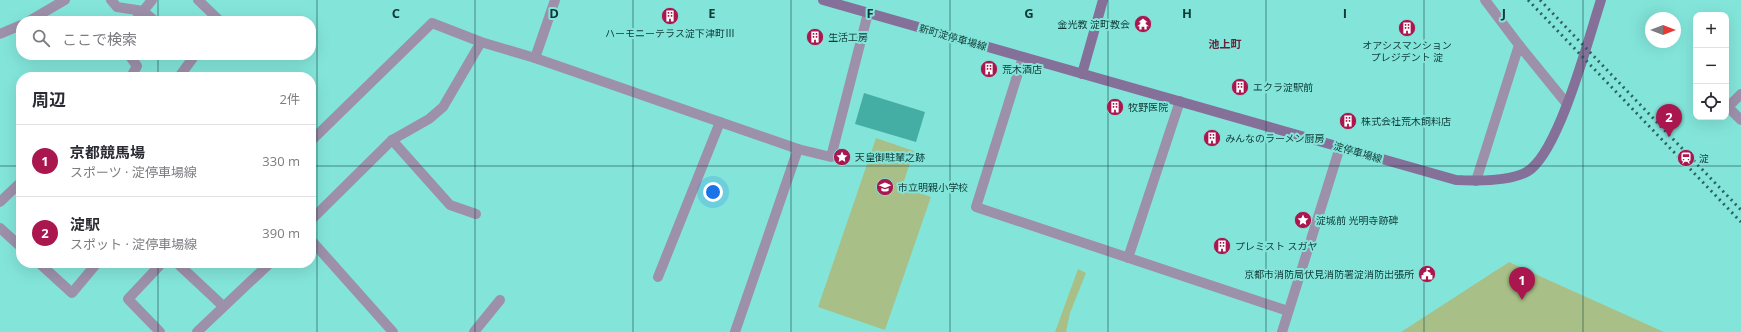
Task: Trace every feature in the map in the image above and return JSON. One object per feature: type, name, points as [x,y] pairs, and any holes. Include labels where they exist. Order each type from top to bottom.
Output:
[{"type":"main road","name":"新町淀停車場線","points":[[823,0],[1082,74]]},
{"type":"main road","points":[[1082,74],[1103,0]]},
{"type":"main road","name":"淀停車場線","points":[[1082,74],[1456,180],[1476,181],[1520,175],[1530,169],[1542,158],[1567,104],[1601,0]]},
{"type":"street","points":[[37,16],[65,0]]},
{"type":"street","points":[[111,0],[117,7],[143,11],[149,16]]},
{"type":"street","points":[[139,16],[152,0]]},
{"type":"street","points":[[198,0],[215,16]]},
{"type":"street","points":[[535,58],[554,0]]},
{"type":"street","points":[[1485,0],[1567,104]]},
{"type":"street","points":[[316,136],[432,22],[481,42],[535,58],[798,149],[831,157],[868,13]]},
{"type":"street","points":[[0,34],[16,27]]},
{"type":"street","points":[[316,215],[392,140],[429,119],[443,107],[481,42]]},
{"type":"street","points":[[1476,181],[1519,45]]},
{"type":"street","points":[[1023,57],[976,207],[1288,311]]},
{"type":"street","points":[[133,60],[137,66],[134,72]]},
{"type":"street","points":[[183,72],[191,60]]},
{"type":"street","points":[[1741,94],[1728,107],[1741,120]]},
{"type":"street","points":[[1128,258],[1180,101]]},
{"type":"street","points":[[658,277],[720,122]]},
{"type":"street","points":[[392,140],[450,205],[476,214]]},
{"type":"street","points":[[1282,332],[1340,147]]},
{"type":"street","points":[[735,332],[798,149]]},
{"type":"street","points":[[0,202],[16,187]]},
{"type":"street","points":[[0,228],[16,242]]},
{"type":"street","points":[[316,246],[393,332]]},
{"type":"street","points":[[44,268],[72,293],[93,268]]},
{"type":"street","points":[[157,268],[128,299],[160,332]]},
{"type":"street","points":[[183,268],[223,306]]},
{"type":"street","points":[[197,332],[265,268]]},
{"type":"street","points":[[475,332],[500,300]]},
{"type":"green space","points":[[876,138],[914,151],[902,187],[931,197],[885,330],[818,307]]},
{"type":"green space","points":[[1509,262],[1522,268],[1664,332],[1401,332]]},
{"type":"green space","points":[[1078,269],[1086,273],[1070,313],[1066,332],[1055,332]]},
{"type":"water","points":[[864,93],[925,112],[916,142],[855,124]]},
{"type":"railway","points":[[1528,0],[1741,222]]},
{"type":"railway","points":[[1540,0],[1741,210]]},
{"type":"place","name":"ハーモニーテラス淀下津町Ⅲ","points":[[670,16]]},
{"type":"place","name":"金光教 淀町教会","points":[[1143,24]]},
{"type":"place","name":"オアシスマンション プレジデント 淀","points":[[1407,28]]},
{"type":"place","name":"生活工房","points":[[815,37]]},
{"type":"place","name":"荒木酒店","points":[[989,69]]},
{"type":"place","name":"エクラ淀駅前","points":[[1240,87]]},
{"type":"place","name":"牧野医院","points":[[1115,107]]},
{"type":"place","name":"株式会社荒木飼料店","points":[[1348,121]]},
{"type":"place","name":"淀駅","points":[[1669,137]]},
{"type":"place","name":"みんなのラーメン厨房","points":[[1212,138]]},
{"type":"place","name":"天皇御駐輦之跡","points":[[842,157]]},
{"type":"place","name":"淀","points":[[1686,158]]},
{"type":"place","name":"市立明親小学校","points":[[885,187]]},
{"type":"place","name":"淀城前 光明寺跡碑","points":[[1303,220]]},
{"type":"place","name":"プレミスト スガヤ","points":[[1222,246]]},
{"type":"place","name":"京都市消防局伏見消防署淀消防出張所","points":[[1427,274]]},
{"type":"place","name":"京都競馬場","points":[[1522,300]]},
{"type":"district","name":"池上町","points":[[1225,43]]}]
